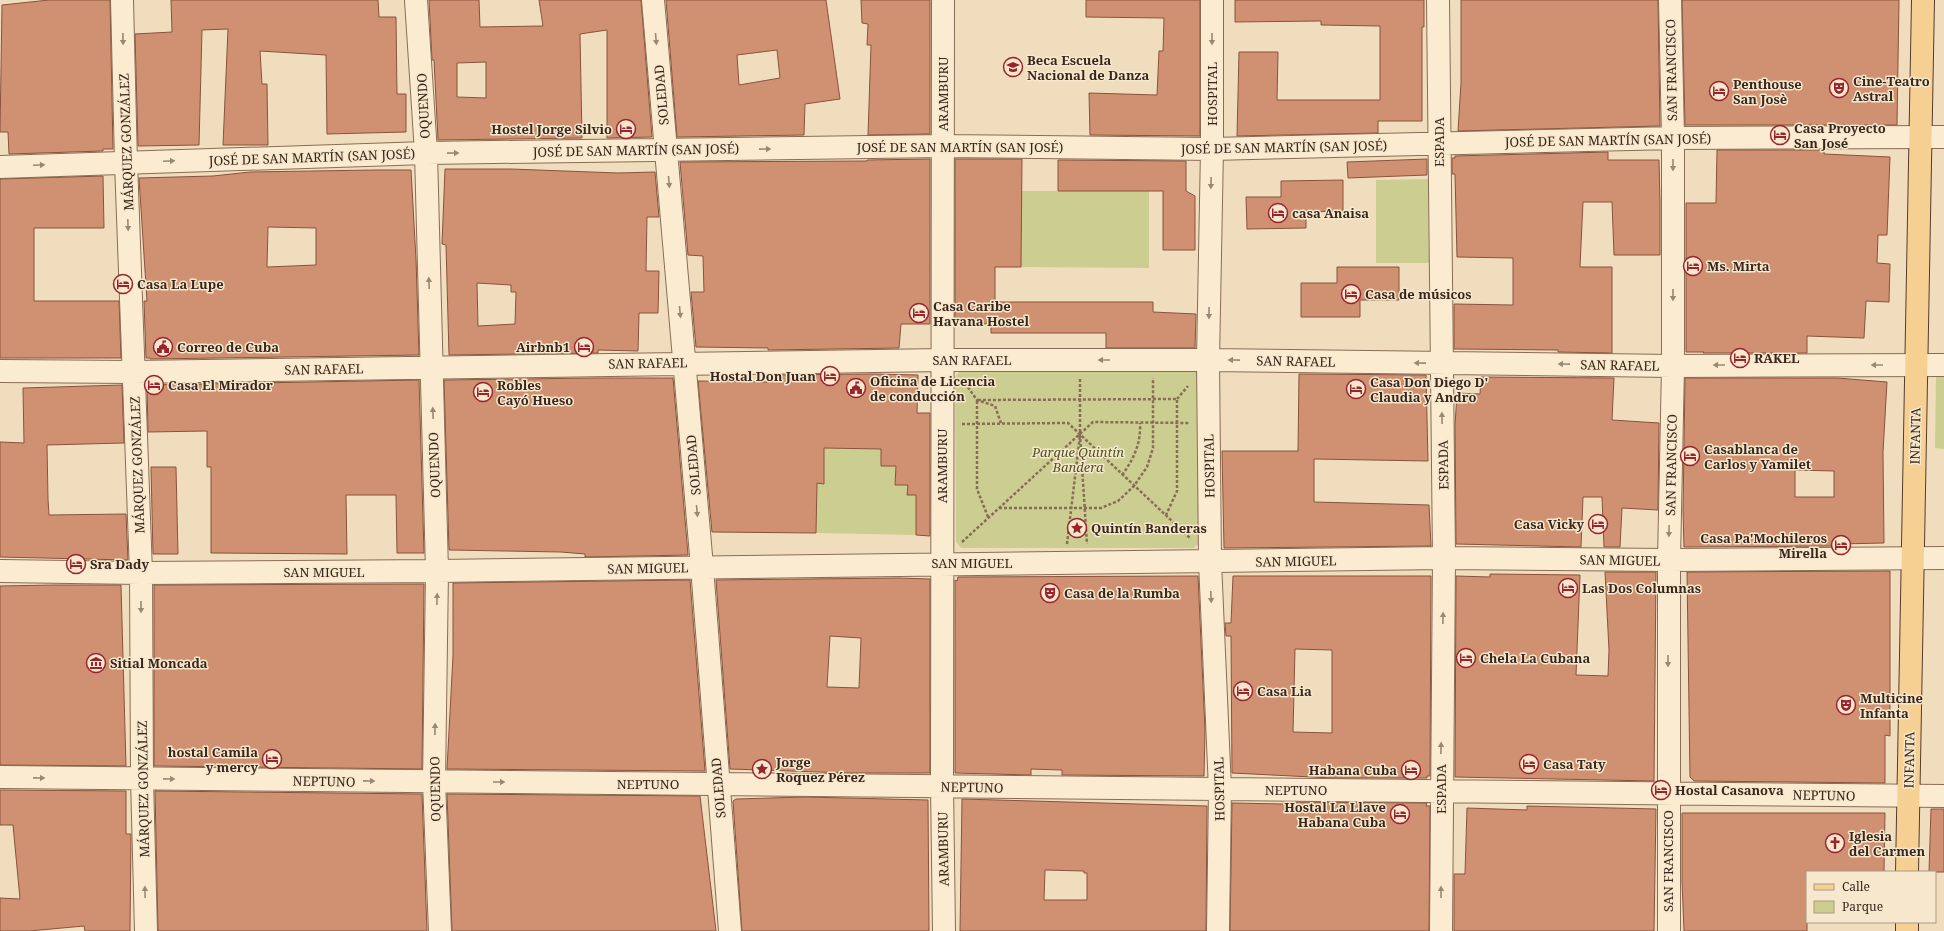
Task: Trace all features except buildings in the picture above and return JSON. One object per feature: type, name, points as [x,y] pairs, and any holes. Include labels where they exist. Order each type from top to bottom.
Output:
[{"type":"main road","name":"INFANTA","points":[[1908,871],[1908,796],[1923,0]]},
{"type":"street","name":"MÁRQUEZ GONZÁLEZ","points":[[122,0],[126,162],[141,573],[142,779],[146,931]]},
{"type":"street","name":"OQUENDO","points":[[416,0],[426,153],[437,571],[434,782],[440,931]]},
{"type":"street","name":"SOLEDAD","points":[[653,0],[702,567],[730,931]]},
{"type":"street","name":"ARAMBURU","points":[[943,0],[942,786],[944,931]]},
{"type":"street","name":"HOSPITAL","points":[[1212,0],[1212,149],[1208,423],[1210,562],[1220,789],[1218,931]]},
{"type":"street","name":"ESPADA","points":[[1438,0],[1444,558],[1441,931]]},
{"type":"street","name":"SAN FRANCISCO","points":[[1669,931],[1669,560],[1673,366],[1673,138],[1670,0]]},
{"type":"street","name":"JOSÉ DE SAN MARTÍN (SAN JOSÉ)","points":[[0,167],[426,153],[943,146],[1212,149],[1673,138],[1944,137]]},
{"type":"street","name":"SAN RAFAEL","points":[[0,371],[133,372],[942,360],[1208,360],[1673,366],[1944,365]]},
{"type":"street","name":"SAN MIGUEL","points":[[0,571],[141,573],[437,571],[942,563],[1080,549],[1210,562],[1444,558],[1669,560],[1944,558]]},
{"type":"street","name":"NEPTUNO","points":[[0,777],[1668,792],[1944,796]]},
{"type":"path","points":[[942,360],[958,373],[977,400],[977,489],[988,517]]},
{"type":"path","points":[[1079,360],[1081,400],[1080,435],[1067,545],[1080,549],[1086,508],[1080,435]]},
{"type":"path","points":[[999,508],[1102,508],[1118,501],[1134,486],[1147,467],[1153,448],[1153,360]]},
{"type":"path","points":[[977,400],[1177,399],[1178,491],[1166,515]]},
{"type":"path","points":[[977,400],[995,406],[1001,423]]},
{"type":"path","points":[[959,545],[1093,422],[1208,423]]},
{"type":"path","points":[[959,424],[1068,423],[1197,545],[1210,562]]},
{"type":"path","points":[[1122,475],[1132,462],[1138,444],[1140,423]]},
{"type":"path","points":[[959,538],[959,545]]},
{"type":"path","points":[[959,545],[966,545]]},
{"type":"green space","points":[[1428,179],[1429,263],[1376,263],[1376,180]]},
{"type":"green space","points":[[1021,191],[1149,191],[1149,268],[1021,267]]},
{"type":"green space","name":"Parque Quintín Bandera","points":[[961,370],[1195,370],[1201,378],[1201,541],[1194,548],[961,548],[956,542],[955,377]]},
{"type":"green space","points":[[1936,375],[1944,375],[1944,449],[1935,448]]},
{"type":"green space","points":[[824,448],[881,449],[881,466],[896,466],[895,485],[908,485],[907,495],[916,495],[916,535],[816,533],[817,483],[824,483]]},
{"type":"place","name":"Beca Escuela Nacional de Danza","points":[[1013,67]]},
{"type":"place","name":"Cine-Teatro Astral","points":[[1839,88]]},
{"type":"place","name":"Penthouse San Josè","points":[[1719,91]]},
{"type":"place","name":"Hostel Jorge Silvio","points":[[626,129]]},
{"type":"place","name":"Casa Proyecto San José","points":[[1780,135]]},
{"type":"place","name":"casa Anaisa","points":[[1278,213]]},
{"type":"place","name":"Ms. Mirta","points":[[1693,266]]},
{"type":"place","name":"Casa La Lupe","points":[[123,284]]},
{"type":"place","name":"Casa de músicos","points":[[1351,294]]},
{"type":"place","name":"Casa Caribe Havana Hostel","points":[[919,313]]},
{"type":"place","name":"Correo de Cuba","points":[[163,347]]},
{"type":"place","name":"Airbnb1","points":[[584,347]]},
{"type":"place","name":"RAKEL","points":[[1740,358]]},
{"type":"place","name":"Hostal Don Juan","points":[[830,376]]},
{"type":"place","name":"Casa El Mirador","points":[[154,385]]},
{"type":"place","name":"Oficina de Licencia de conducción","points":[[856,388]]},
{"type":"place","name":"Casa Don Diego D' Claudia y Andro","points":[[1356,389]]},
{"type":"place","name":"Robles Cayó Hueso","points":[[483,392]]},
{"type":"place","name":"Casablanca de Carlos y Yamilet","points":[[1690,456]]},
{"type":"place","name":"Casa Vicky","points":[[1598,524]]},
{"type":"place","name":"Quintín Banderas","points":[[1077,528]]},
{"type":"place","name":"Casa Pa'Mochileros Mirella","points":[[1841,545]]},
{"type":"place","name":"Sra Dady","points":[[76,564]]},
{"type":"place","name":"Las Dos Columnas","points":[[1568,588]]},
{"type":"place","name":"Casa de la Rumba","points":[[1050,593]]},
{"type":"place","name":"Chela La Cubana","points":[[1466,658]]},
{"type":"place","name":"Sitial Moncada","points":[[96,663]]},
{"type":"place","name":"Casa Lia","points":[[1243,691]]},
{"type":"place","name":"Multicine Infanta","points":[[1846,705]]},
{"type":"place","name":"hostal Camila y mercy","points":[[272,759]]},
{"type":"place","name":"Casa Taty","points":[[1529,764]]},
{"type":"place","name":"Jorge Roquez Pérez","points":[[762,769]]},
{"type":"place","name":"Habana Cuba","points":[[1411,770]]},
{"type":"place","name":"Hostal Casanova","points":[[1661,790]]},
{"type":"place","name":"Hostal La Llave Habana Cuba","points":[[1400,814]]},
{"type":"place","name":"Iglesia del Carmen","points":[[1835,843]]}]
